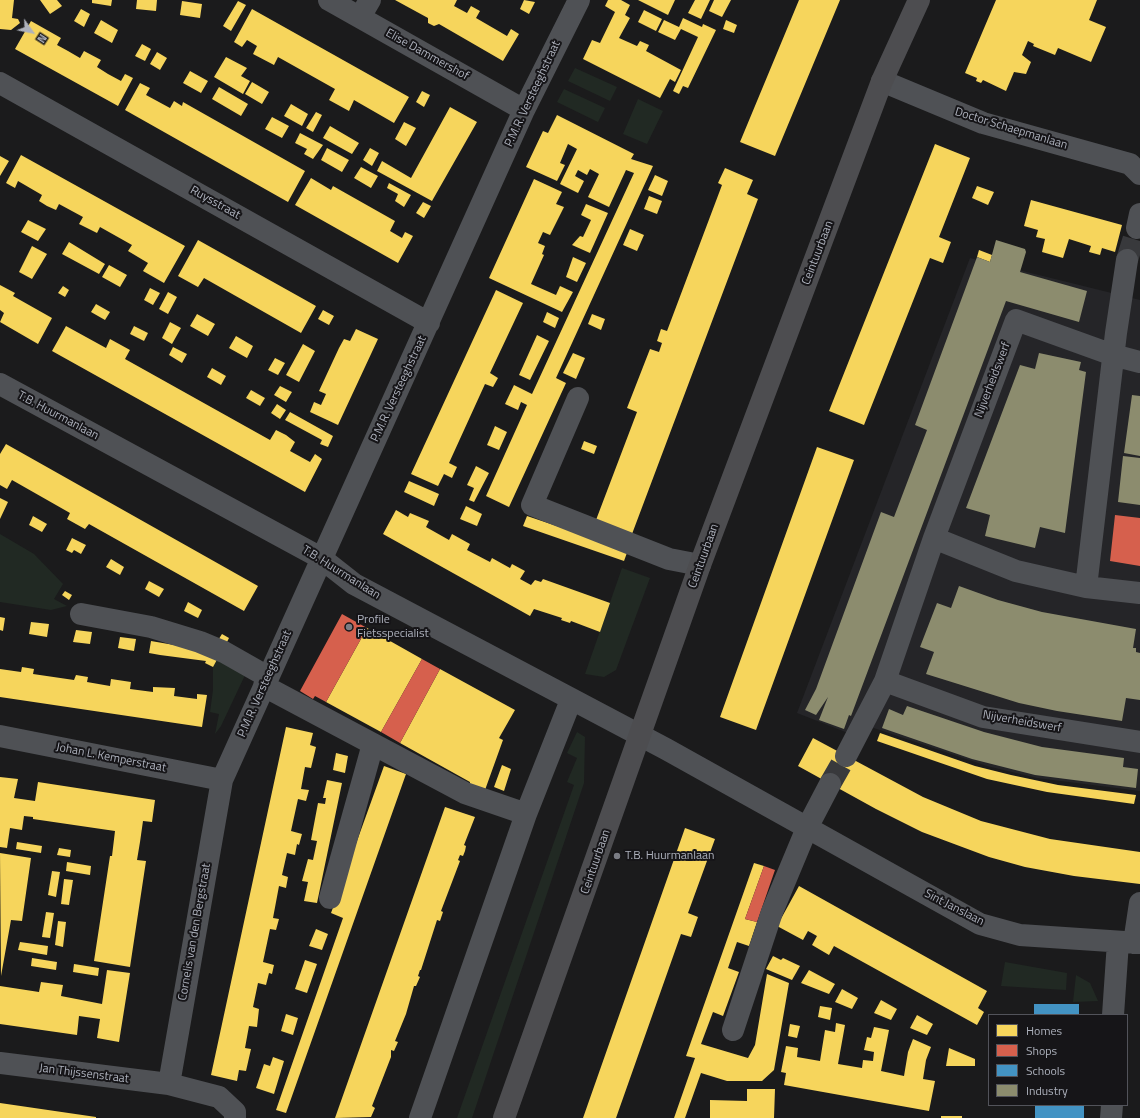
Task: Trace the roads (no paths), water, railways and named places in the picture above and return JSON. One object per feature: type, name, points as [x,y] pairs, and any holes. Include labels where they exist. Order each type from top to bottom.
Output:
[{"type":"main road","name":"Ceintuurbaan","points":[[504,1118],[700,566],[882,81],[919,0]]},
{"type":"street","name":"Elise Dammershof","points":[[329,0],[365,9],[524,110]]},
{"type":"street","name":"P.M.R. Versteeghstraat","points":[[222,780],[524,110],[579,0]]},
{"type":"street","name":"Doctor Schaepmanlaan","points":[[882,81],[983,123],[1130,164],[1140,173]]},
{"type":"street","name":"Ruysstraat","points":[[0,83],[429,323]]},
{"type":"street","points":[[1086,587],[1113,355],[1127,260]]},
{"type":"street","name":"Nijverheidswerf","points":[[846,756],[885,681],[934,538],[1016,320],[1113,355],[1140,362]]},
{"type":"street","name":"T.B. Huurmanlaan","points":[[0,384],[321,558],[354,584],[640,736]]},
{"type":"street","points":[[578,398],[532,505],[669,559],[700,566]]},
{"type":"street","points":[[934,538],[1016,571],[1086,587],[1140,593]]},
{"type":"street","points":[[81,614],[151,627],[200,642],[224,652],[266,681],[373,744],[465,792],[526,814]]},
{"type":"street","name":"Nijverheidswerf","points":[[885,681],[983,717],[1140,742]]},
{"type":"street","points":[[420,1118],[526,814],[572,700]]},
{"type":"street","name":"Johan L. Kemperstraat","points":[[0,736],[222,780]]},
{"type":"street","name":"Sint Janslaan","points":[[640,736],[666,749],[980,924],[1020,935],[1131,942]]},
{"type":"street","points":[[330,898],[373,744]]},
{"type":"street","name":"Cornelis van den Bergstraat","points":[[169,1084],[222,780]]},
{"type":"street","points":[[733,1030],[772,912],[807,828],[830,784]]},
{"type":"street","points":[[1113,1014],[1140,903]]},
{"type":"street","name":"Jan Thijssenstraat","points":[[0,1064],[169,1084],[219,1097],[235,1112],[235,1118]]},
{"type":"street","points":[[1111,1118],[1112,1106]]},
{"type":"tunnel","points":[[1127,260],[1137,228]]},
{"type":"tunnel","points":[[830,784],[846,756]]},
{"type":"place","name":"Profile Fietsspecialist","points":[[349,627]]},
{"type":"place","name":"T.B. Huurmanlaan","points":[[617,856]]}]
